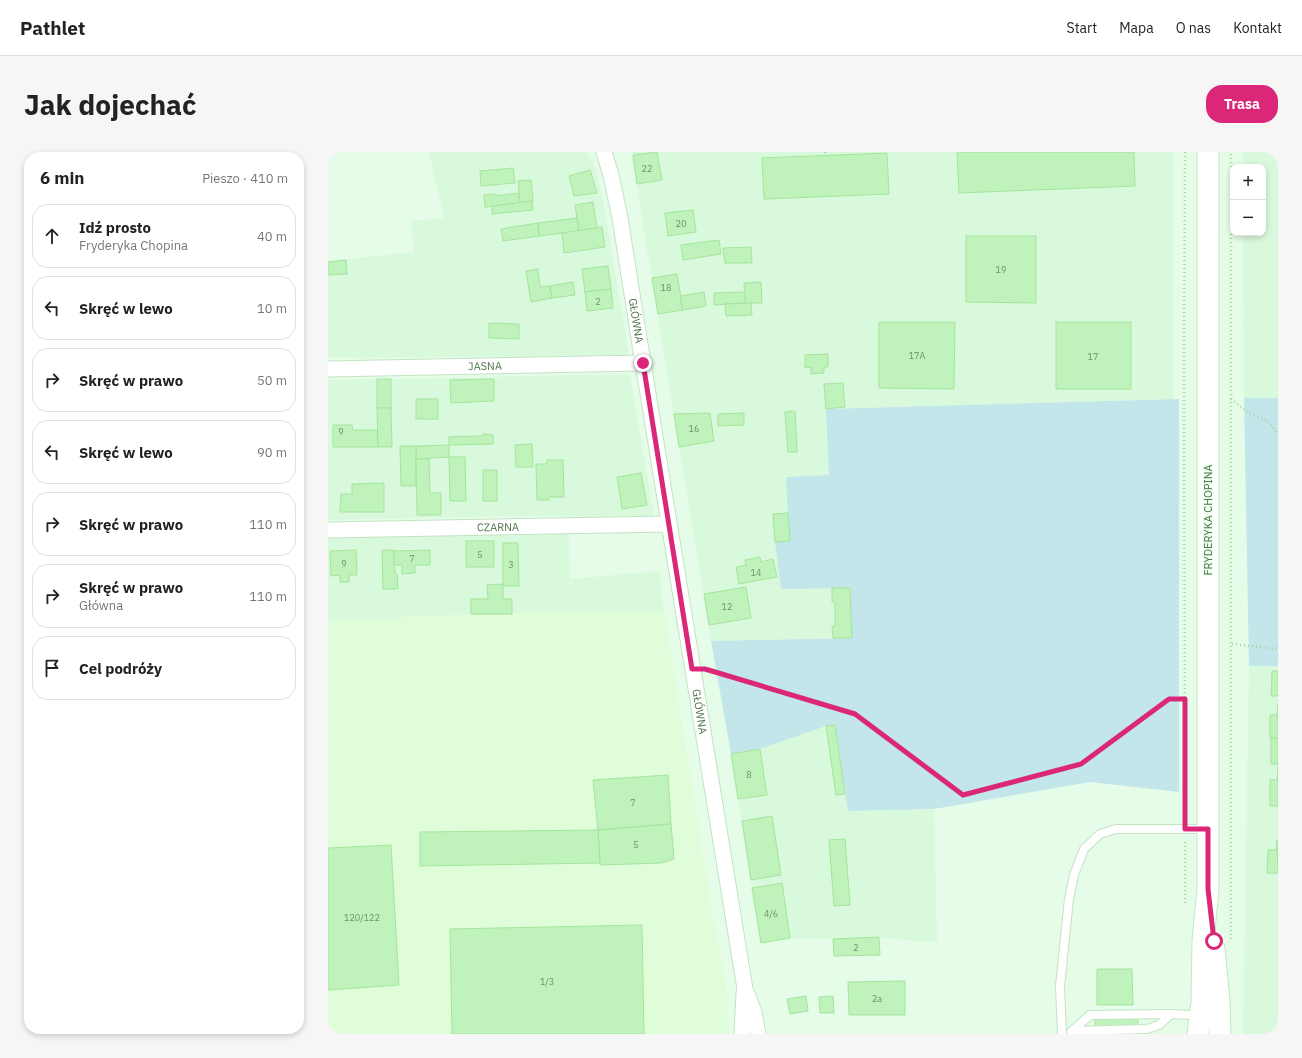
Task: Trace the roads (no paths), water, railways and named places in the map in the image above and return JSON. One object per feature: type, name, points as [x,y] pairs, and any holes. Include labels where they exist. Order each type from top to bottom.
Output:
[{"type":"street","name":"GŁÓWNA","points":[[604,152],[611,175],[620,218],[744,988],[742,1034]]},
{"type":"street","name":"FRYDERYKA CHOPINA","points":[[1208,152],[1208,889],[1218,994],[1220,1034]]},
{"type":"street","name":"JASNA","points":[[328,369],[643,363]]},
{"type":"street","name":"CZARNA","points":[[328,530],[669,524]]},
{"type":"street","name":"FRYDERYKA CHOPINA","points":[[1199,1027],[1202,1003],[1203,941],[1208,889]]},
{"type":"street","name":"GŁÓWNA","points":[[744,988],[754,1012],[758,1034]]},
{"type":"lane","points":[[1062,1034],[1060,986],[1069,899],[1074,875],[1084,849],[1100,834],[1116,829],[1208,829]]},
{"type":"lane","points":[[1071,1032],[1147,1029],[1159,1025],[1171,1014]]},
{"type":"lane","points":[[1071,1032],[1090,1015],[1191,1015],[1199,1027]]}]
